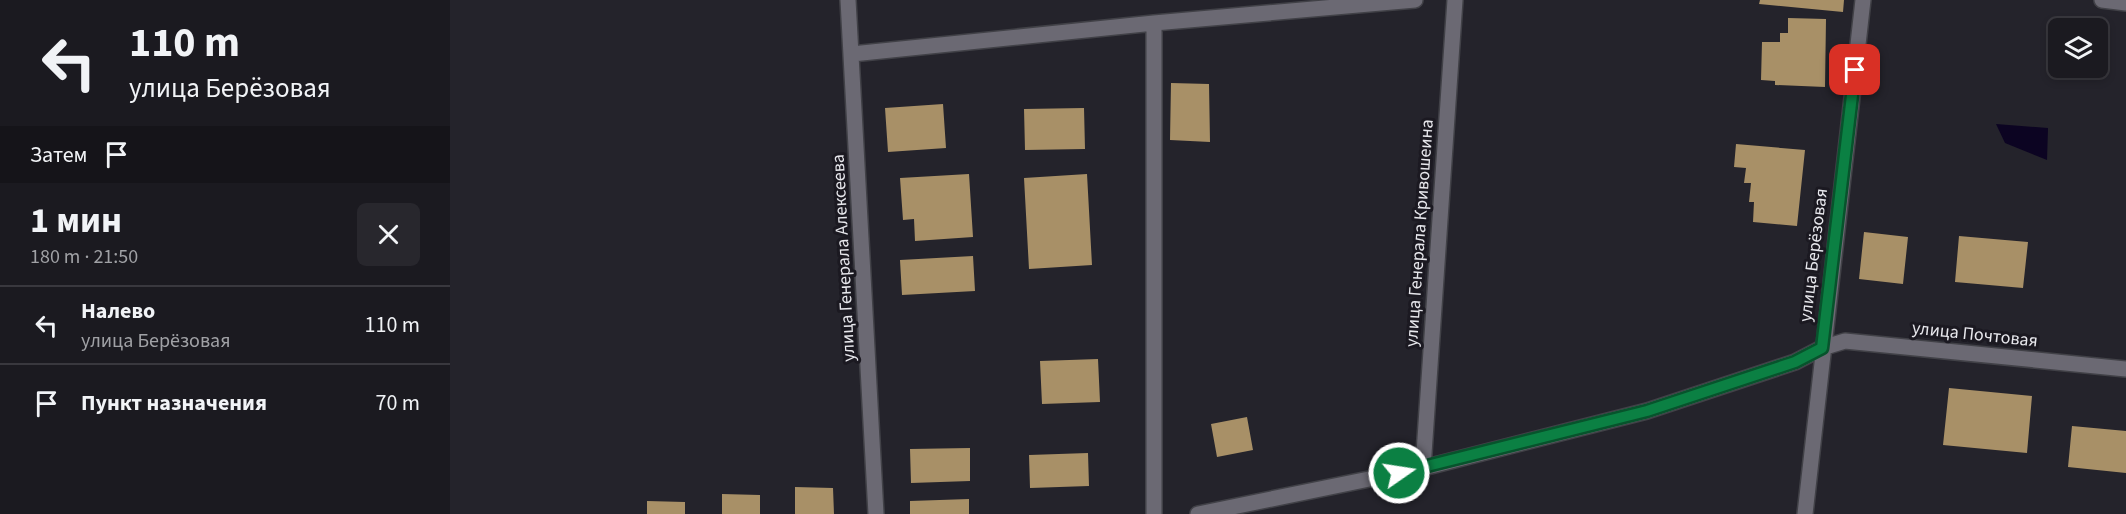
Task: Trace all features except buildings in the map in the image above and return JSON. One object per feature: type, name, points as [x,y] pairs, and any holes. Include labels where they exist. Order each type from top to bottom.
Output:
[{"type":"street","name":"улица Генерала Алексеева","points":[[848,0],[876,514]]},
{"type":"street","points":[[852,54],[1154,22],[1415,0]]},
{"type":"street","name":"улица Генерала Кривошеина","points":[[1423,468],[1455,0]]},
{"type":"street","name":"улица Берёзовая","points":[[1805,514],[1863,0]]},
{"type":"street","points":[[2102,0],[2126,3]]},
{"type":"street","points":[[1154,22],[1154,514]]},
{"type":"street","name":"улица Почтовая","points":[[1198,514],[1423,468],[1647,411],[1795,362],[1822,348],[1845,341],[2126,369]]},
{"type":"shaded area","points":[[1996,124],[2048,128],[2047,160],[2005,143]]},
{"type":"route","points":[[1399,473],[1647,411],[1795,362],[1822,348],[1855,70]]}]
